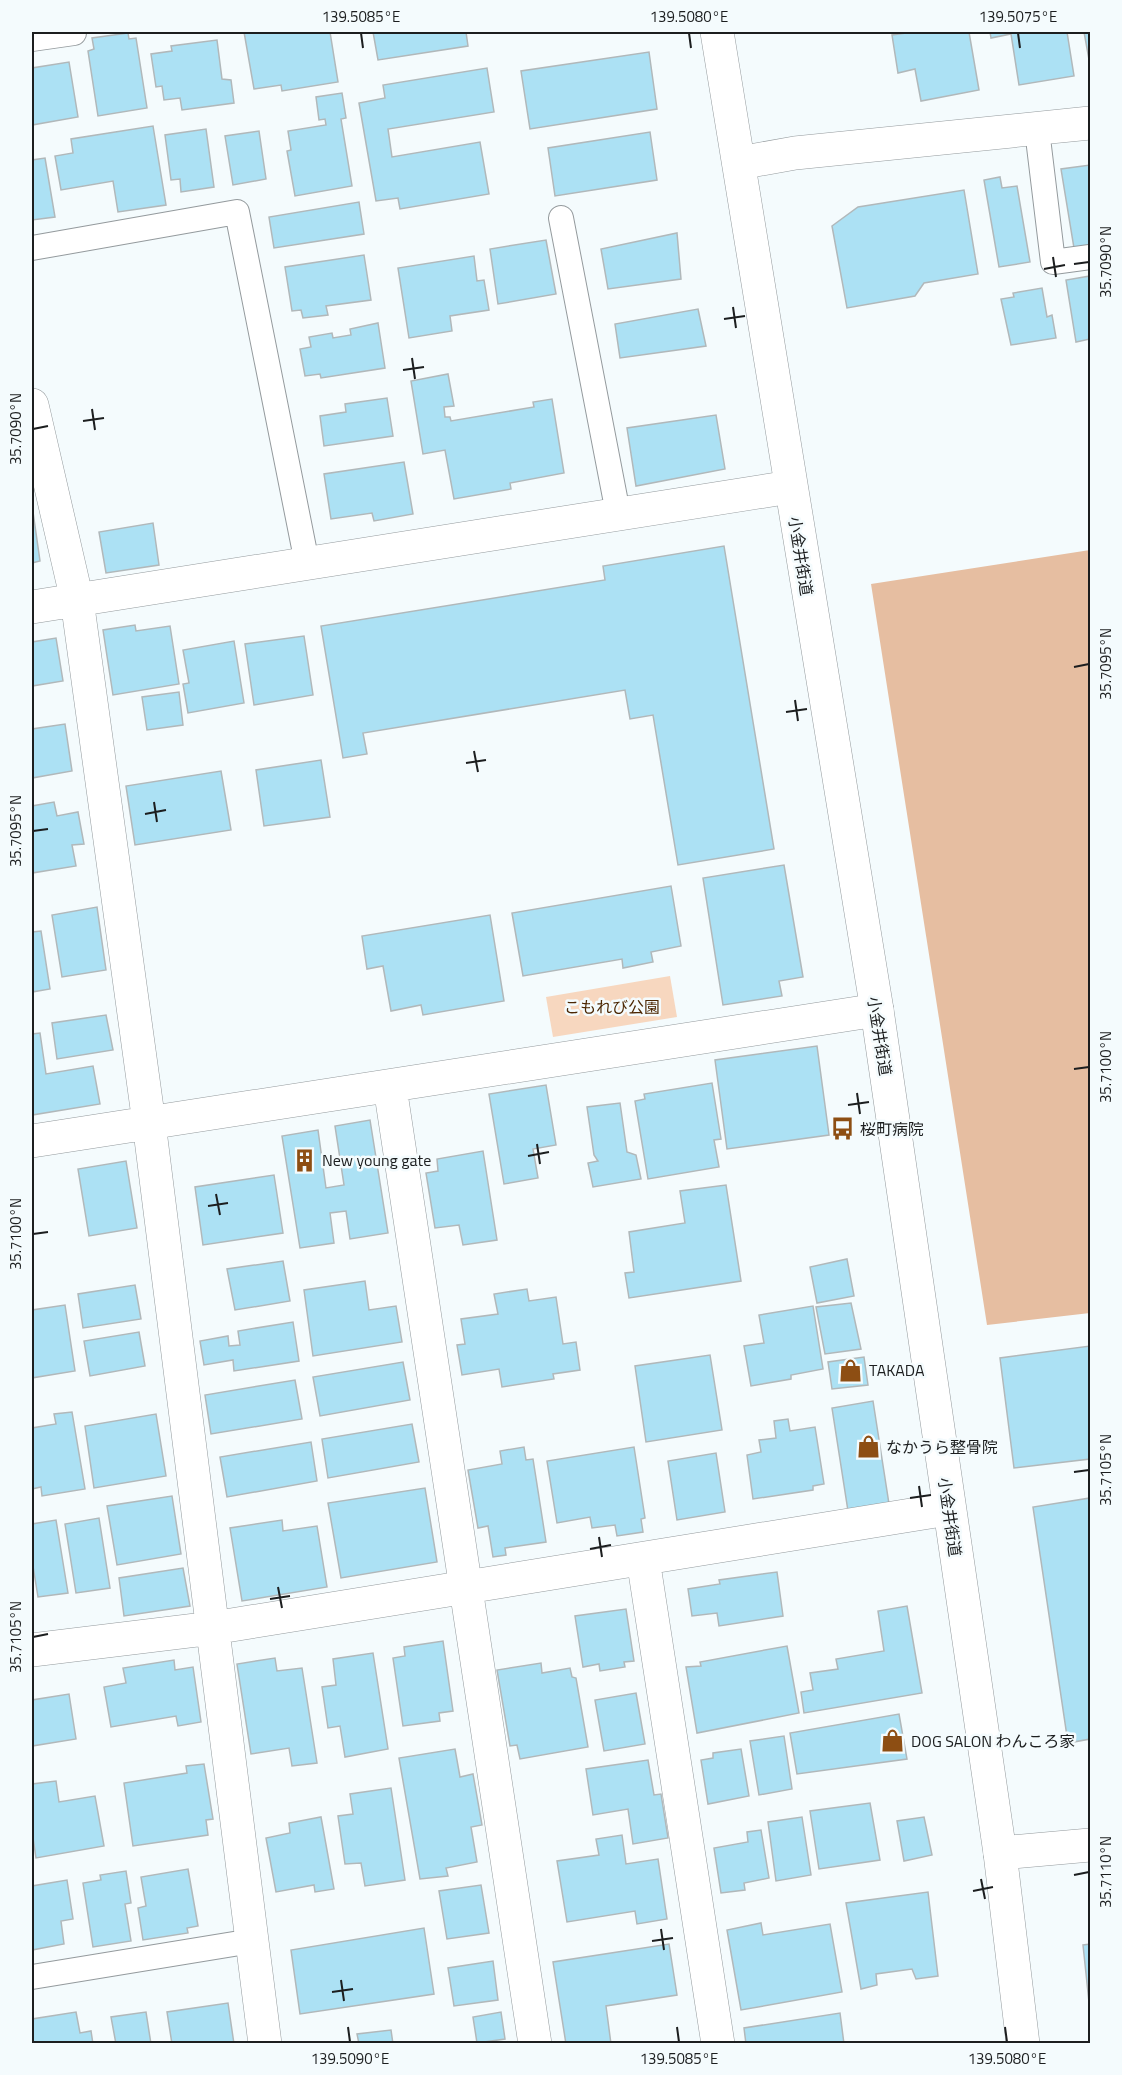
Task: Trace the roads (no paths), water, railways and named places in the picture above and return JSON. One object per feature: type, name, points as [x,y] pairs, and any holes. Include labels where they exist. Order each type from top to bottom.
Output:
[{"type":"street","name":"小金井街道","points":[[717,32],[877,1010],[948,1509],[1000,1852],[1023,2043]]},
{"type":"street","points":[[739,163],[795,153],[1090,123]]},
{"type":"street","points":[[32,405],[77,600],[149,1123],[265,2043]]},
{"type":"street","points":[[32,607],[790,487]]},
{"type":"street","points":[[32,1141],[390,1088],[877,1010]]},
{"type":"street","points":[[390,1088],[535,2043]]},
{"type":"street","points":[[32,1650],[213,1628],[948,1509]]},
{"type":"street","points":[[643,1559],[718,2043]]},
{"type":"street","points":[[1000,1852],[1090,1845]]},
{"type":"lane","points":[[32,39],[74,33]]},
{"type":"lane","points":[[1037,130],[1053,262],[1090,257]]},
{"type":"lane","points":[[32,248],[237,212],[307,563]]},
{"type":"lane","points":[[561,218],[618,513]]},
{"type":"lane","points":[[32,1977],[252,1941]]},
{"type":"place","name":"桜町病院","points":[[842,1129]]},
{"type":"place","name":"New young gate","points":[[304,1160]]},
{"type":"place","name":"TAKADA","points":[[851,1370]]},
{"type":"place","name":"なかうら整骨院","points":[[868,1447]]},
{"type":"place","name":"DOG SALON わんころ家","points":[[893,1741]]},
{"type":"park label","name":"こもれび公園","points":[[612,1007]]}]
